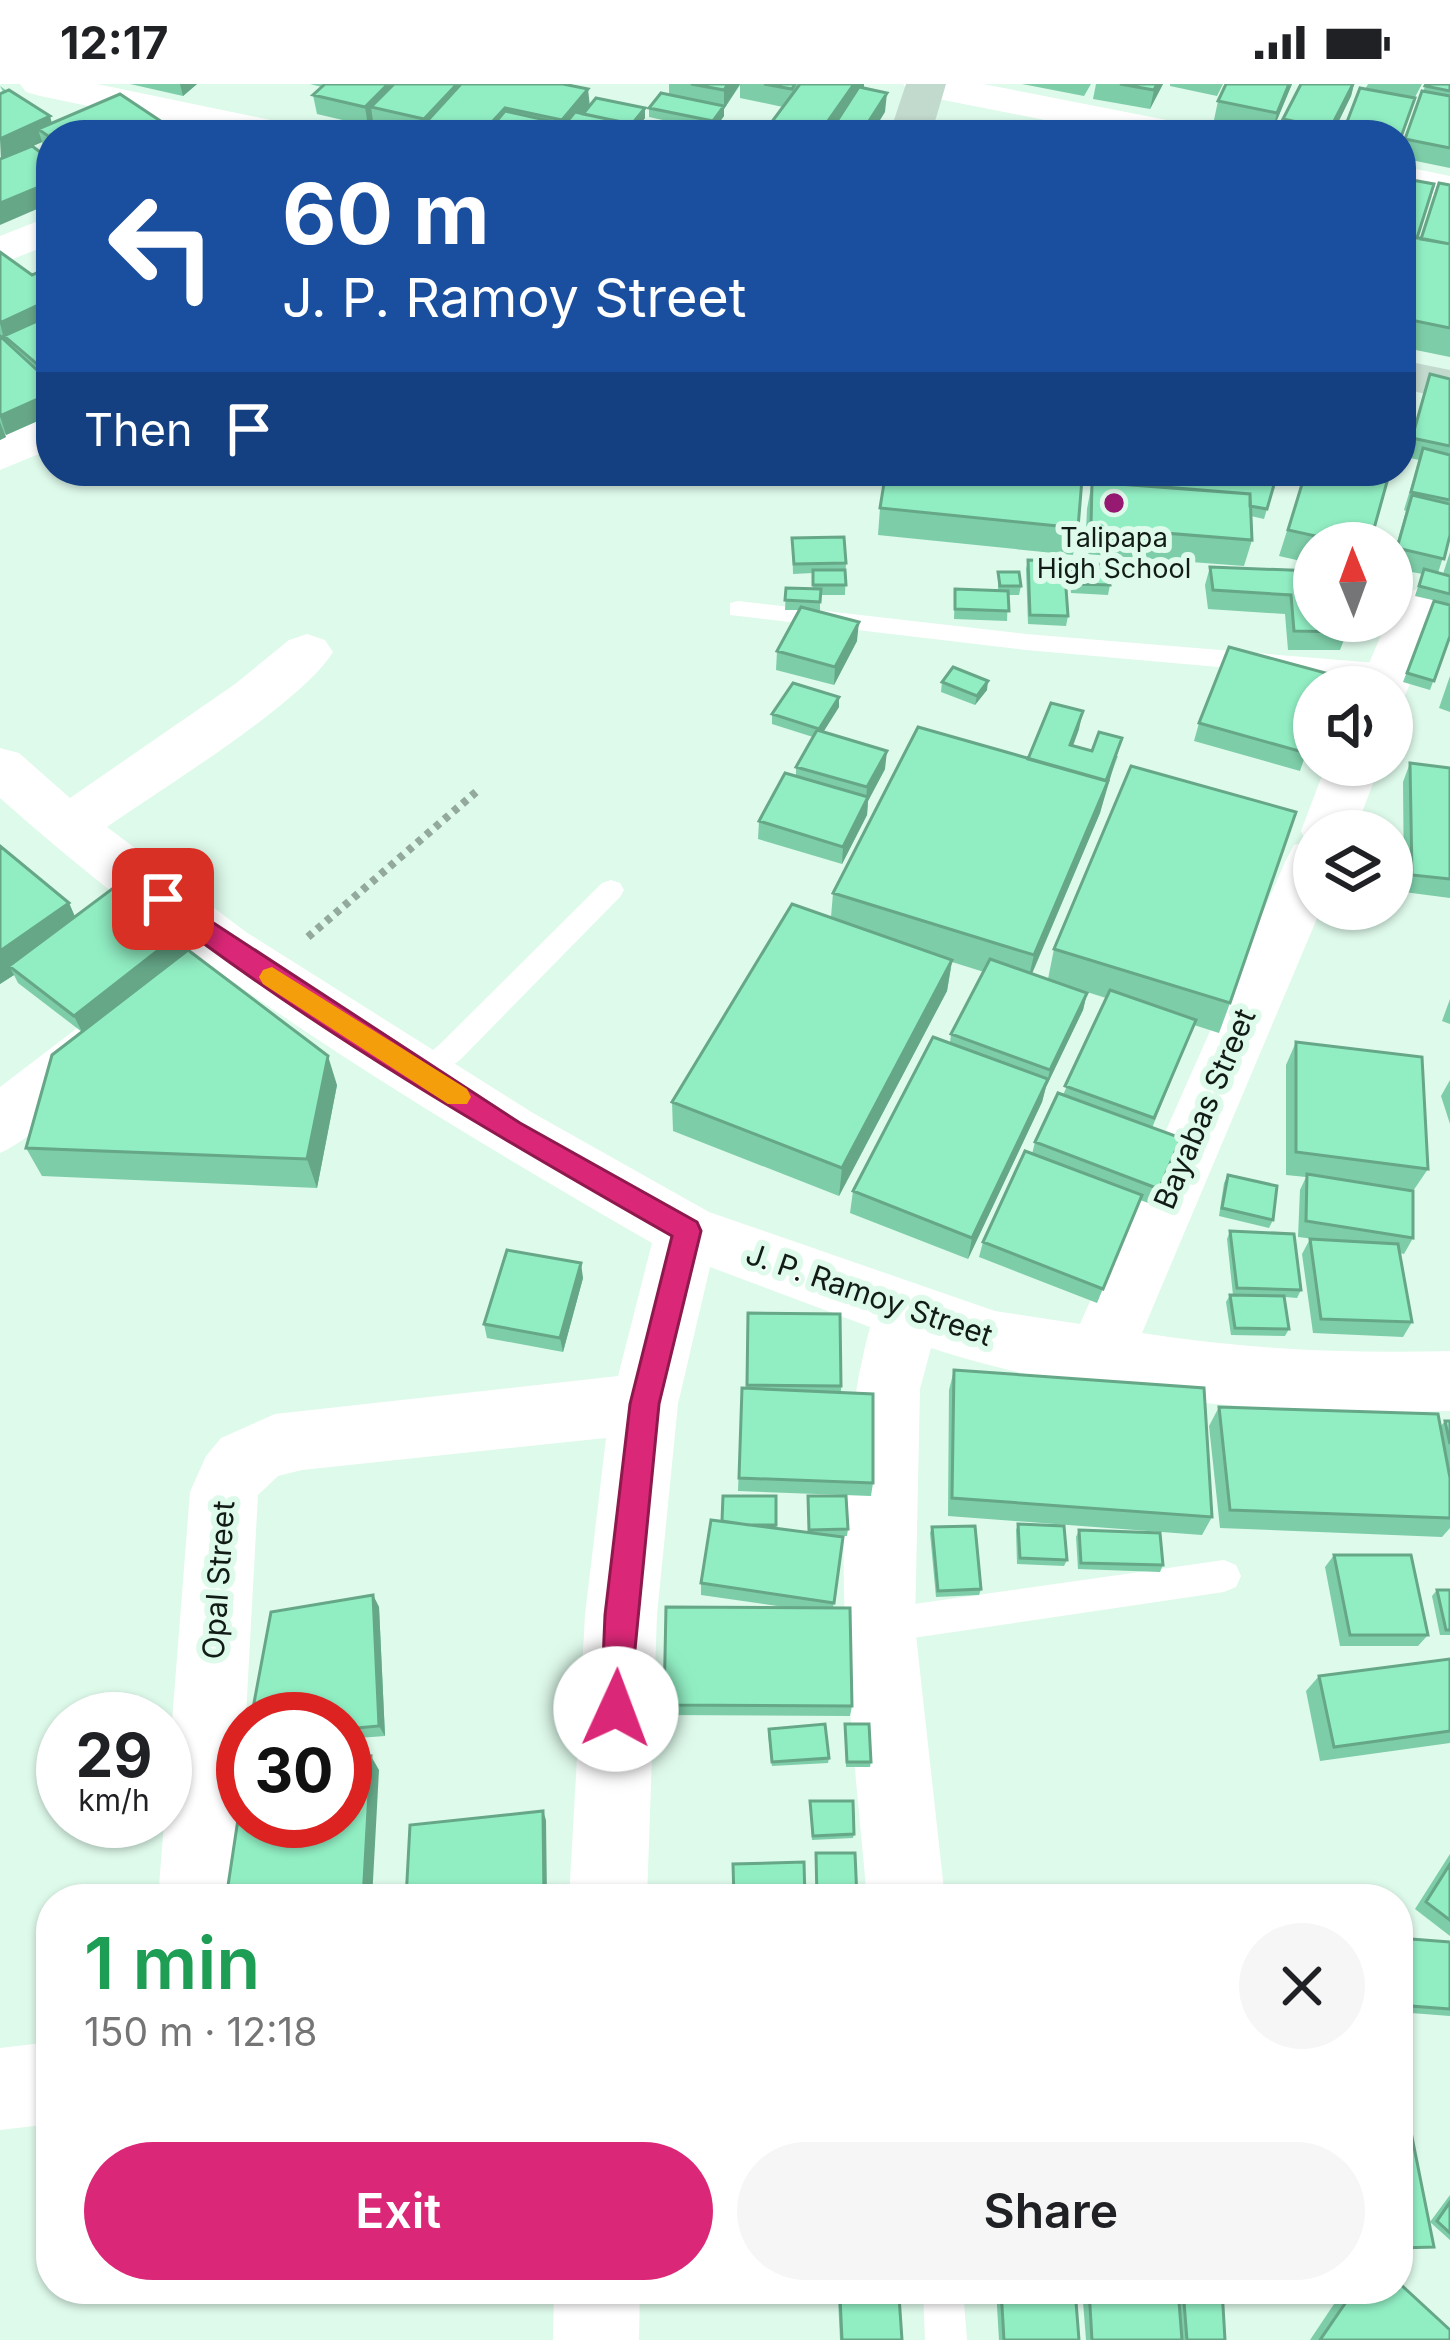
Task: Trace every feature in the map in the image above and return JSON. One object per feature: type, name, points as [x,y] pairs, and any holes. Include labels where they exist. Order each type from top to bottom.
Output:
[{"type":"street","points":[[40,84],[211,120]]},
{"type":"street","points":[[914,120],[925,84],[1106,120]]},
{"type":"street","points":[[1416,181],[1450,188]]},
{"type":"street","points":[[3,250],[36,236]]},
{"type":"street","points":[[3,250],[36,257]]},
{"type":"street","points":[[1416,377],[1450,385]]},
{"type":"street","points":[[0,455],[36,438]]},
{"type":"street","points":[[1393,666],[1418,606]]},
{"type":"street","points":[[68,826],[253,697],[307,652]]},
{"type":"street","name":"J. P. Ramoy Street","points":[[1,771],[68,826],[209,975],[421,1073],[511,1131],[687,1231],[995,1340],[1099,1358],[1290,1380],[1353,1384],[1450,1381]]},
{"type":"street","name":"Bayabas Street","points":[[1099,1358],[1293,909]]},
{"type":"street","points":[[0,1128],[26,1100],[209,975]]},
{"type":"street","points":[[609,1884],[620,1615],[644,1404],[687,1231]]},
{"type":"street","points":[[905,1884],[879,1627],[887,1389],[907,1312]]},
{"type":"street","name":"Opal Street","points":[[198,1884],[224,1492],[234,1466],[263,1446],[302,1438],[644,1404]]},
{"type":"street","points":[[0,2089],[36,2085]]},
{"type":"street","points":[[596,2340],[597,2304]]},
{"type":"lane","points":[[738,609],[1293,670]]},
{"type":"lane","points":[[421,1073],[450,1052],[611,890]]},
{"type":"lane","points":[[879,1627],[1224,1576]]},
{"type":"lane","points":[[944,2304],[946,2340]]},
{"type":"path","points":[[209,975],[476,792]]},
{"type":"building","points":[[325,84],[388,84],[365,107],[313,95]]},
{"type":"building","points":[[394,84],[457,84],[424,119],[371,107]]},
{"type":"building","points":[[461,84],[563,84],[588,89],[562,120],[505,108],[494,120],[428,120]]},
{"type":"building","points":[[691,84],[728,84],[724,90]]},
{"type":"building","points":[[800,84],[854,84],[829,120],[773,120]]},
{"type":"building","points":[[1120,84],[1157,84],[1154,90]]},
{"type":"building","points":[[1226,84],[1289,84],[1277,113],[1218,101]]},
{"type":"building","points":[[1301,84],[1353,84],[1335,120],[1283,119]]},
{"type":"building","points":[[1450,84],[1450,91],[1425,86]]},
{"type":"building","points":[[859,87],[887,93],[870,120],[838,120]]},
{"type":"building","points":[[1360,88],[1415,98],[1407,120],[1348,120]]},
{"type":"building","points":[[9,90],[50,116],[0,139],[0,94]]},
{"type":"building","points":[[1422,91],[1450,96],[1450,148],[1416,141],[1416,120],[1412,120]]},
{"type":"building","points":[[661,93],[724,106],[714,120],[649,108]]},
{"type":"building","points":[[120,94],[159,120],[59,120]]},
{"type":"building","points":[[596,98],[645,108],[635,120],[583,114]]},
{"type":"building","points":[[505,111],[546,120],[498,120]]},
{"type":"building","points":[[575,112],[612,120],[568,120]]},
{"type":"building","points":[[32,146],[36,149],[36,188],[0,203],[0,159]]},
{"type":"building","points":[[1416,181],[1434,184],[1416,238]]},
{"type":"building","points":[[1439,183],[1450,185],[1450,244],[1421,239]]},
{"type":"building","points":[[1416,237],[1450,244],[1450,328],[1416,321]]},
{"type":"building","points":[[0,252],[32,275],[36,273],[36,306],[0,323]]},
{"type":"building","points":[[36,322],[36,363],[4,336]]},
{"type":"building","points":[[0,336],[36,369],[36,400],[0,416]]},
{"type":"building","points":[[1430,374],[1450,379],[1450,446],[1416,439]]},
{"type":"building","points":[[1423,448],[1450,455],[1450,500],[1411,492]]},
{"type":"building","points":[[884,486],[1081,486],[1078,528],[880,508]]},
{"type":"building","points":[[1092,486],[1250,494],[1252,540],[1091,527]]},
{"type":"building","points":[[1159,486],[1274,486],[1267,509],[1250,506],[1250,494]]},
{"type":"building","points":[[1301,486],[1386,486],[1376,522],[1293,522],[1293,531],[1288,530]]},
{"type":"building","points":[[1412,495],[1450,504],[1444,559],[1413,552],[1413,522],[1404,522]]},
{"type":"building","points":[[844,537],[846,563],[794,564],[792,538]]},
{"type":"building","points":[[1028,560],[1064,561],[1068,616],[1030,615]]},
{"type":"building","points":[[1072,563],[1109,565],[1110,585],[1073,584]]},
{"type":"building","points":[[1210,567],[1293,570],[1293,619],[1291,595],[1213,590]]},
{"type":"building","points":[[1424,569],[1450,576],[1450,594],[1419,586]]},
{"type":"building","points":[[813,570],[845,570],[846,585],[813,585]]},
{"type":"building","points":[[998,572],[1019,572],[1021,586],[1000,586]]},
{"type":"building","points":[[786,588],[821,589],[820,602],[785,600]]},
{"type":"building","points":[[955,589],[1008,591],[1009,611],[955,609]]},
{"type":"building","points":[[1434,601],[1450,605],[1450,636],[1434,681],[1413,675],[1410,666]]},
{"type":"building","points":[[801,607],[859,622],[835,667],[777,651]]},
{"type":"building","points":[[1229,647],[1300,666],[1293,666],[1293,749],[1199,723]]},
{"type":"building","points":[[953,667],[988,681],[977,696],[942,682]]},
{"type":"building","points":[[793,683],[839,697],[819,729],[772,714]]},
{"type":"building","points":[[1051,703],[1083,711],[1070,745],[1092,751],[1099,732],[1122,738],[1106,781],[1028,759]]},
{"type":"building","points":[[918,727],[1108,781],[1034,955],[833,893]]},
{"type":"building","points":[[817,730],[887,751],[867,787],[796,767]]},
{"type":"building","points":[[1413,763],[1450,768],[1450,879],[1413,875]]},
{"type":"building","points":[[1131,766],[1293,811],[1230,1003],[1054,949]]},
{"type":"building","points":[[785,773],[868,797],[843,847],[759,821]]},
{"type":"building","points":[[0,846],[69,903],[0,951]]},
{"type":"building","points":[[124,880],[188,927],[74,1016],[9,966]]},
{"type":"building","points":[[792,904],[952,960],[842,1168],[672,1102]]},
{"type":"building","points":[[188,950],[328,1056],[307,1159],[26,1148],[52,1055]]},
{"type":"building","points":[[990,959],[1087,993],[1050,1070],[951,1034]]},
{"type":"building","points":[[1110,990],[1196,1020],[1154,1118],[1065,1086]]},
{"type":"building","points":[[933,1037],[1048,1079],[972,1238],[853,1191]]},
{"type":"building","points":[[1296,1042],[1422,1057],[1428,1169],[1296,1152]]},
{"type":"building","points":[[1058,1093],[1181,1138],[1159,1189],[1035,1142]]},
{"type":"building","points":[[1025,1151],[1142,1195],[1103,1289],[983,1242]]},
{"type":"building","points":[[1307,1174],[1413,1191],[1413,1238],[1306,1221]]},
{"type":"building","points":[[1228,1175],[1277,1186],[1273,1220],[1222,1208]]},
{"type":"building","points":[[1230,1231],[1294,1234],[1301,1290],[1237,1288]]},
{"type":"building","points":[[1310,1239],[1398,1244],[1412,1322],[1321,1319]]},
{"type":"building","points":[[507,1250],[581,1263],[560,1338],[484,1324]]},
{"type":"building","points":[[1230,1295],[1284,1296],[1289,1329],[1235,1328]]},
{"type":"building","points":[[748,1313],[840,1314],[841,1386],[747,1385]]},
{"type":"building","points":[[954,1370],[1204,1388],[1212,1517],[952,1498]]},
{"type":"building","points":[[742,1388],[873,1394],[873,1483],[739,1478]]},
{"type":"building","points":[[1219,1407],[1438,1414],[1450,1478],[1450,1518],[1230,1510]]},
{"type":"building","points":[[723,1496],[776,1496],[776,1525],[722,1521]]},
{"type":"building","points":[[808,1496],[846,1496],[848,1529],[809,1530]]},
{"type":"building","points":[[711,1520],[843,1537],[834,1603],[701,1583]]},
{"type":"building","points":[[1018,1524],[1064,1526],[1067,1560],[1020,1558]]},
{"type":"building","points":[[975,1526],[981,1589],[938,1591],[932,1527]]},
{"type":"building","points":[[1079,1530],[1160,1533],[1163,1565],[1081,1563]]},
{"type":"building","points":[[1334,1555],[1411,1555],[1428,1635],[1350,1635]]},
{"type":"building","points":[[1437,1590],[1450,1590],[1450,1630],[1446,1630]]},
{"type":"building","points":[[373,1595],[379,1726],[372,1727],[372,1692],[256,1692],[271,1612]]},
{"type":"building","points":[[666,1607],[850,1608],[852,1706],[664,1705]]},
{"type":"building","points":[[1450,1659],[1450,1731],[1334,1747],[1319,1676]]},
{"type":"building","points":[[825,1724],[829,1758],[772,1762],[769,1729]]},
{"type":"building","points":[[845,1724],[869,1724],[871,1762],[847,1762]]},
{"type":"building","points":[[810,1801],[853,1801],[854,1834],[813,1836]]},
{"type":"building","points":[[543,1811],[544,1884],[407,1884],[410,1825]]},
{"type":"building","points":[[234,1848],[366,1848],[364,1884],[228,1884]]},
{"type":"building","points":[[816,1853],[855,1853],[856,1884],[817,1884]]},
{"type":"building","points":[[804,1862],[805,1884],[734,1884],[733,1864]]},
{"type":"building","points":[[1450,1864],[1450,1920],[1426,1902]]},
{"type":"building","points":[[1413,1939],[1450,1942],[1450,2009],[1413,2006]]},
{"type":"building","points":[[1413,2142],[1434,2247],[1413,2248]]},
{"type":"building","points":[[1450,2202],[1450,2233],[1437,2221]]},
{"type":"building","points":[[1413,2296],[1450,2330],[1450,2340],[1320,2340],[1345,2304],[1413,2304]]},
{"type":"building","points":[[840,2304],[900,2304],[902,2340],[842,2340]]},
{"type":"building","points":[[1002,2304],[1076,2304],[1079,2340],[1004,2340]]},
{"type":"building","points":[[1090,2304],[1179,2304],[1182,2340],[1092,2340]]},
{"type":"building","points":[[1184,2304],[1223,2304],[1225,2340],[1187,2340]]},
{"type":"slow traffic","points":[[272,977],[458,1097]]},
{"type":"place","name":"Talipapa High School","points":[[1114,503]]},
{"type":"route","points":[[163,899],[226,948],[511,1131],[687,1231],[644,1404],[620,1615],[616,1709]]}]
